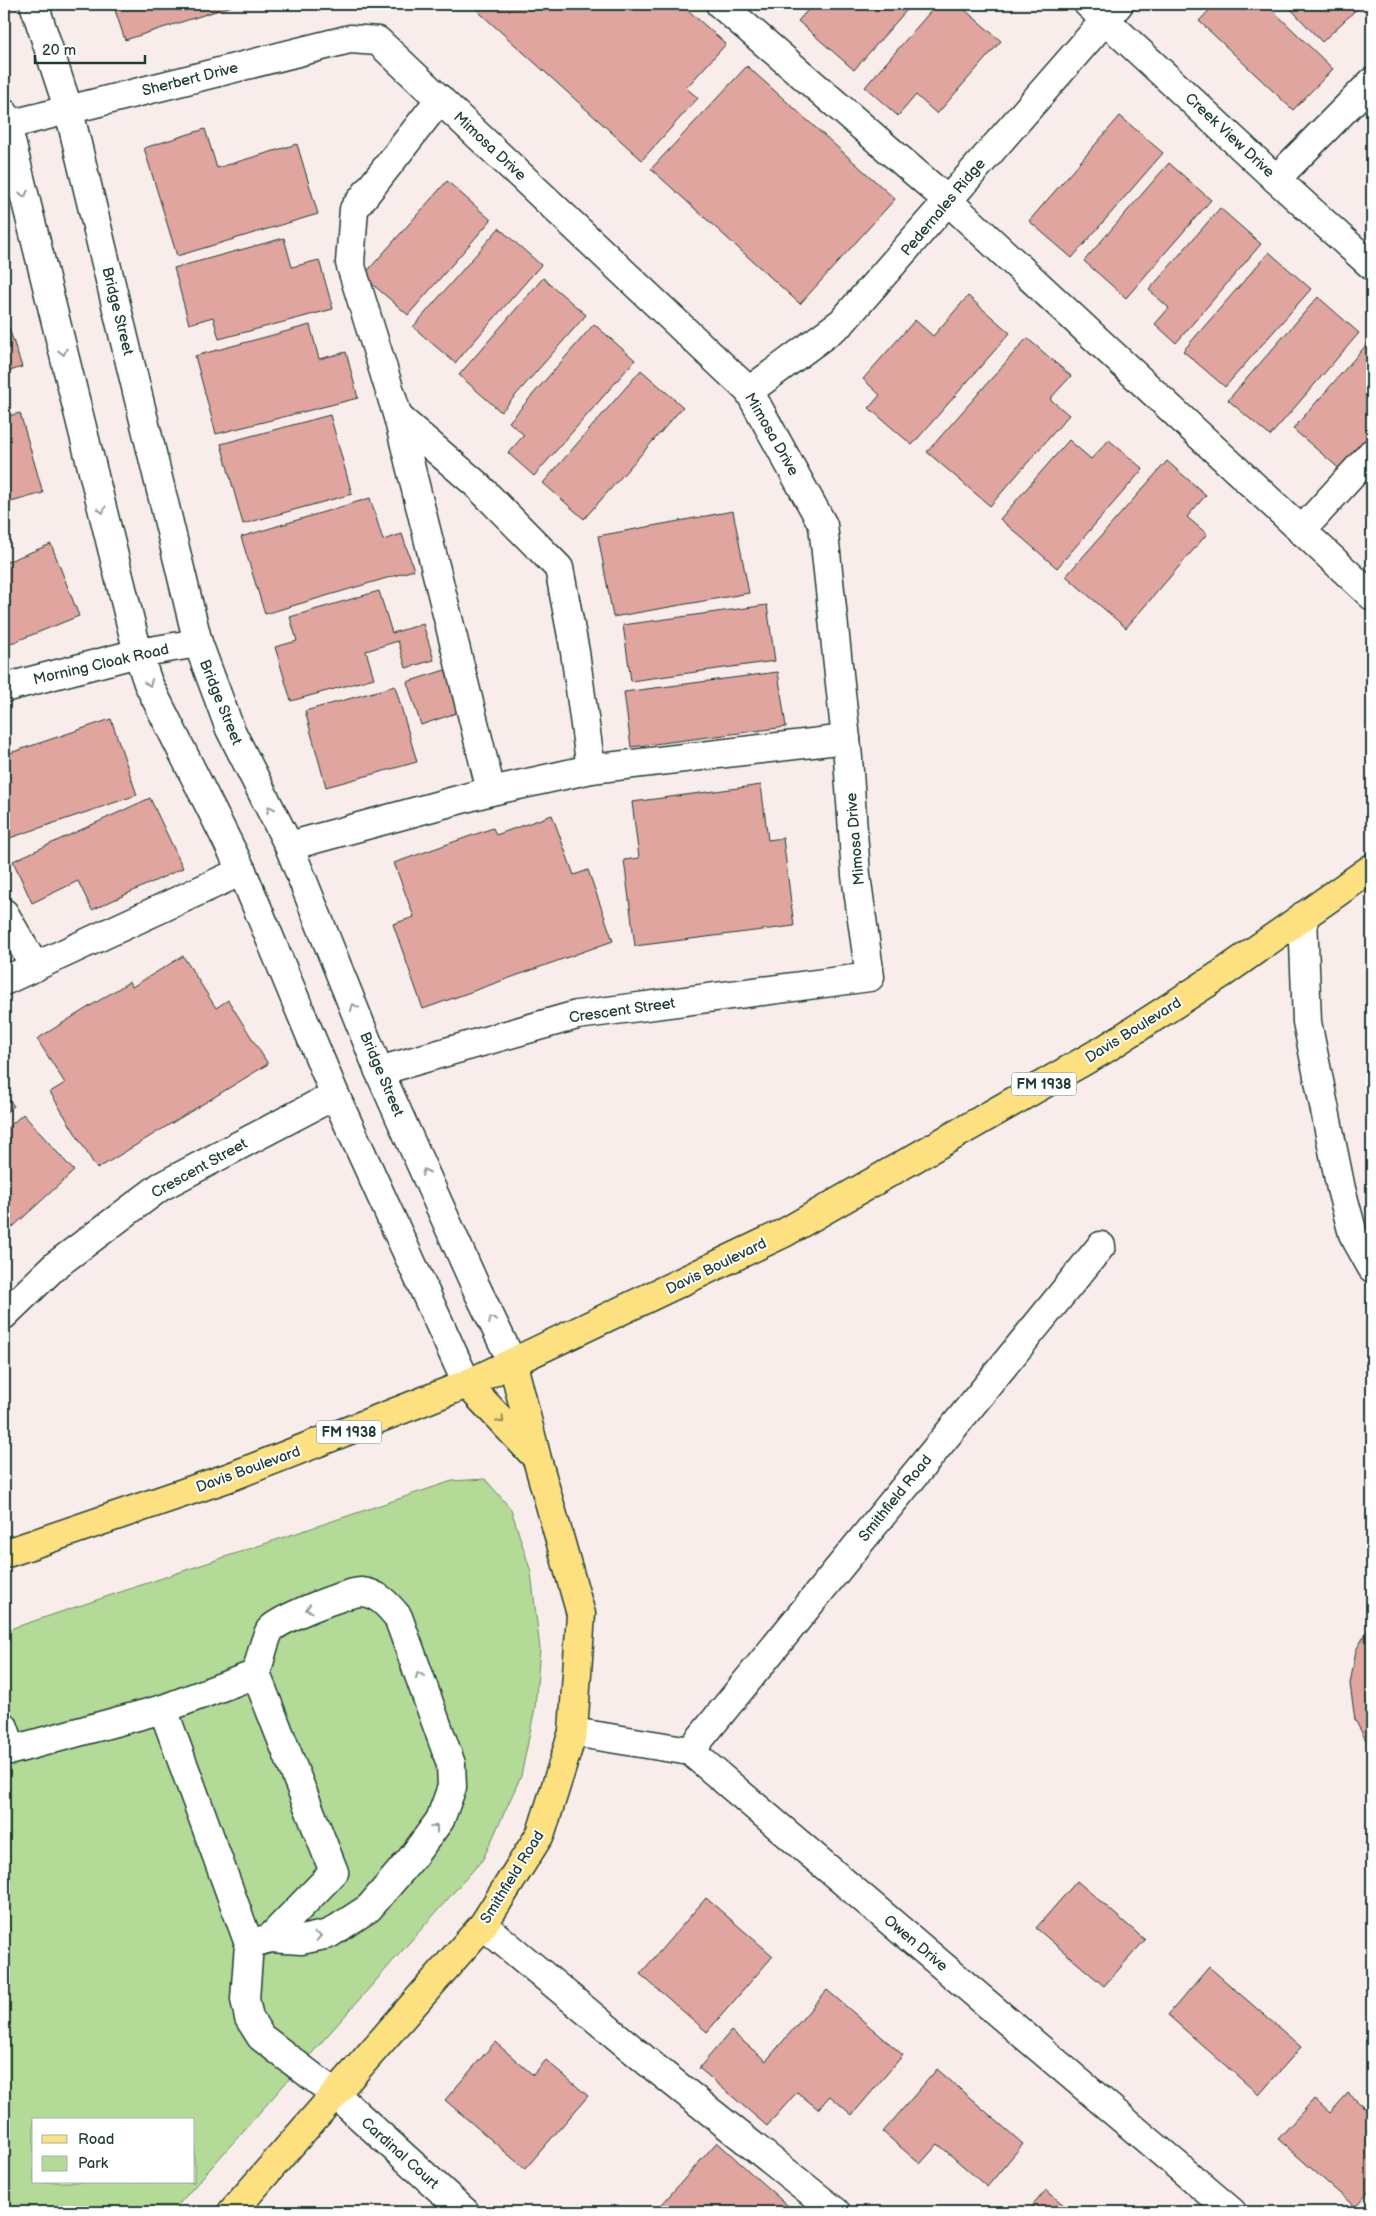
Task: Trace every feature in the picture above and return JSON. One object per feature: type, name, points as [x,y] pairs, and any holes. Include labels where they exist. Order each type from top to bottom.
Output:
[{"type":"main road","name":"Davis Boulevard","points":[[4,1554],[230,1477],[468,1384],[784,1233],[1105,1050],[1223,972],[1372,868]]},
{"type":"main road","name":"Smithfield Road","points":[[232,2212],[483,1925],[541,1833],[573,1732],[582,1614],[537,1459],[513,1364]]},
{"type":"main road","name":"Smithfield Road","points":[[468,1384],[537,1459]]},
{"type":"street","name":"Bridge Street","points":[[34,4],[69,111],[198,643],[230,729],[289,846],[379,1071],[513,1364]]},
{"type":"street","points":[[720,4],[947,200],[1372,596]]},
{"type":"street","name":"Pedernales Ridge","points":[[749,391],[842,322],[917,238],[1104,9]]},
{"type":"street","name":"Creek View Drive","points":[[1104,9],[1276,179],[1372,266]]},
{"type":"street","name":"Sherbert Drive","points":[[5,121],[69,111],[350,39],[378,41]]},
{"type":"street","name":"Mimosa Drive","points":[[378,41],[749,391],[823,525],[846,739],[856,875],[870,977]]},
{"type":"street","points":[[1276,179],[1372,82]]},
{"type":"street","points":[[440,99],[354,208],[350,262],[398,417],[492,791]]},
{"type":"street","points":[[5,121],[138,653],[148,683],[242,871],[335,1095],[468,1384]]},
{"type":"street","points":[[398,417],[476,484],[559,568],[575,652],[591,769]]},
{"type":"street","points":[[1301,531],[1372,453]]},
{"type":"street","name":"Morning Cloak Road","points":[[4,688],[138,653],[198,643]]},
{"type":"street","points":[[289,846],[492,791],[591,769],[846,739]]},
{"type":"street","points":[[4,981],[242,871]]},
{"type":"street","points":[[4,913],[35,967]]},
{"type":"street","points":[[1303,916],[1307,1022],[1341,1189],[1353,1234],[1372,1268]]},
{"type":"street","name":"Crescent Street","points":[[379,1071],[577,1015],[870,977]]},
{"type":"street","name":"Crescent Street","points":[[4,1315],[56,1265],[160,1187],[335,1095]]},
{"type":"street","name":"Smithfield Road","points":[[690,1751],[1101,1246]]},
{"type":"street","points":[[360,1592],[376,1596],[388,1604],[398,1617],[441,1734],[450,1764],[452,1787],[440,1820],[388,1887],[369,1908],[329,1934],[301,1940],[260,1941],[334,1872],[256,1674],[270,1630],[300,1611],[360,1592]]},
{"type":"street","points":[[4,1727],[12,1750],[163,1709],[256,1674]]},
{"type":"street","points":[[163,1709],[260,1941]]},
{"type":"street","points":[[573,1732],[690,1751]]},
{"type":"street","name":"Owen Drive","points":[[690,1751],[1232,2212]]},
{"type":"street","points":[[483,1925],[649,2063],[836,2212]]},
{"type":"street","name":"Cardinal Court","points":[[260,1941],[245,1999],[249,2018],[261,2037],[335,2094],[465,2212]]},
{"type":"green space","points":[[485,1479],[511,1509],[531,1572],[540,1649],[535,1708],[521,1776],[483,1859],[172,2212],[4,2212],[4,1631],[452,1481]]},
{"type":"building","points":[[113,4],[238,4],[125,40]]},
{"type":"building","points":[[470,4],[681,4],[726,44],[686,88],[698,98],[642,160]]},
{"type":"building","points":[[813,4],[912,4],[854,70],[798,21]]},
{"type":"building","points":[[937,4],[958,4],[1001,41],[937,114],[916,95],[898,116],[865,87]]},
{"type":"building","points":[[1215,4],[1266,4],[1333,69],[1293,110],[1199,21]]},
{"type":"building","points":[[1286,4],[1362,4],[1322,42]]},
{"type":"building","points":[[747,66],[895,199],[800,304],[651,169]]},
{"type":"building","points":[[1120,116],[1163,153],[1072,258],[1029,221]]},
{"type":"building","points":[[205,129],[217,168],[297,144],[318,214],[177,256],[144,148]]},
{"type":"building","points":[[1169,163],[1211,200],[1126,298],[1084,261]]},
{"type":"building","points":[[447,181],[491,220],[408,315],[363,276]]},
{"type":"building","points":[[1220,208],[1261,244],[1176,343],[1155,324],[1169,308],[1149,290]]},
{"type":"building","points":[[499,228],[541,265],[455,363],[413,327]]},
{"type":"building","points":[[284,238],[292,267],[319,260],[333,309],[219,339],[213,317],[189,324],[174,268]]},
{"type":"building","points":[[1269,252],[1311,289],[1225,387],[1183,351]]},
{"type":"building","points":[[543,278],[586,315],[501,412],[459,375]]},
{"type":"building","points":[[968,296],[1010,333],[912,445],[869,408],[880,395],[863,379],[915,320],[933,336]]},
{"type":"building","points":[[1318,297],[1359,333],[1270,436],[1228,400]]},
{"type":"building","points":[[4,313],[22,367],[4,373]]},
{"type":"building","points":[[594,324],[635,360],[534,476],[508,453],[524,435],[509,422]]},
{"type":"building","points":[[310,325],[319,359],[346,352],[358,398],[216,434],[195,356]]},
{"type":"building","points":[[1027,338],[1071,376],[1050,399],[1069,415],[990,506],[927,452]]},
{"type":"building","points":[[1368,343],[1372,346],[1372,450],[1349,477],[1293,429]]},
{"type":"building","points":[[641,370],[683,407],[584,519],[543,483]]},
{"type":"building","points":[[20,413],[43,493],[4,504],[4,417]]},
{"type":"building","points":[[330,415],[352,494],[243,524],[221,444]]},
{"type":"building","points":[[1069,440],[1091,459],[1109,440],[1143,469],[1057,568],[1000,519]]},
{"type":"building","points":[[1167,461],[1206,495],[1187,517],[1207,534],[1126,628],[1066,576]]},
{"type":"building","points":[[370,498],[383,540],[402,534],[414,570],[265,614],[241,537]]},
{"type":"building","points":[[733,511],[749,593],[613,617],[598,536]]},
{"type":"building","points":[[51,544],[79,616],[4,646],[4,563]]},
{"type":"building","points":[[379,591],[392,633],[423,624],[434,660],[406,668],[398,641],[366,651],[374,678],[291,701],[275,647],[297,641],[290,617]]},
{"type":"building","points":[[767,605],[775,661],[631,681],[623,625]]},
{"type":"building","points":[[448,669],[462,711],[421,725],[407,682]]},
{"type":"building","points":[[778,672],[786,727],[631,747],[624,692]]},
{"type":"building","points":[[395,686],[417,762],[326,787],[305,711]]},
{"type":"building","points":[[111,719],[137,795],[4,840],[4,755]]},
{"type":"building","points":[[761,785],[768,840],[783,838],[794,926],[635,946],[624,860],[639,858],[632,802]]},
{"type":"building","points":[[150,798],[183,868],[92,910],[78,881],[32,903],[13,861]]},
{"type":"building","points":[[552,815],[574,875],[588,870],[613,941],[423,1009],[393,924],[414,917],[394,863],[493,828],[496,835]]},
{"type":"building","points":[[183,956],[216,1008],[228,1000],[268,1064],[97,1169],[50,1092],[65,1083],[37,1039],[129,982],[132,987]]},
{"type":"building","points":[[4,1094],[14,1106],[4,1114]]},
{"type":"building","points":[[23,1114],[74,1171],[4,1235],[4,1131]]},
{"type":"building","points":[[1372,1623],[1372,1751],[1355,1720],[1350,1684],[1356,1650]]},
{"type":"building","points":[[1077,1881],[1145,1940],[1104,1986],[1036,1928]]},
{"type":"building","points":[[706,1898],[773,1956],[707,2032],[640,1974]]},
{"type":"building","points":[[1209,1967],[1301,2047],[1259,2095],[1168,2015]]},
{"type":"building","points":[[827,1990],[903,2055],[852,2115],[830,2096],[818,2109],[797,2092],[767,2126],[699,2068],[731,2031],[766,2061]]},
{"type":"building","points":[[495,2042],[533,2075],[546,2060],[588,2096],[525,2169],[445,2100]]},
{"type":"building","points":[[937,2069],[1023,2144],[987,2187],[938,2144],[920,2164],[883,2132]]},
{"type":"building","points":[[1348,2093],[1372,2114],[1372,2187],[1355,2207],[1278,2139],[1314,2099],[1330,2113]]},
{"type":"building","points":[[717,2142],[762,2183],[795,2212],[655,2212]]},
{"type":"building","points":[[1046,2190],[1072,2212],[1027,2212]]}]
